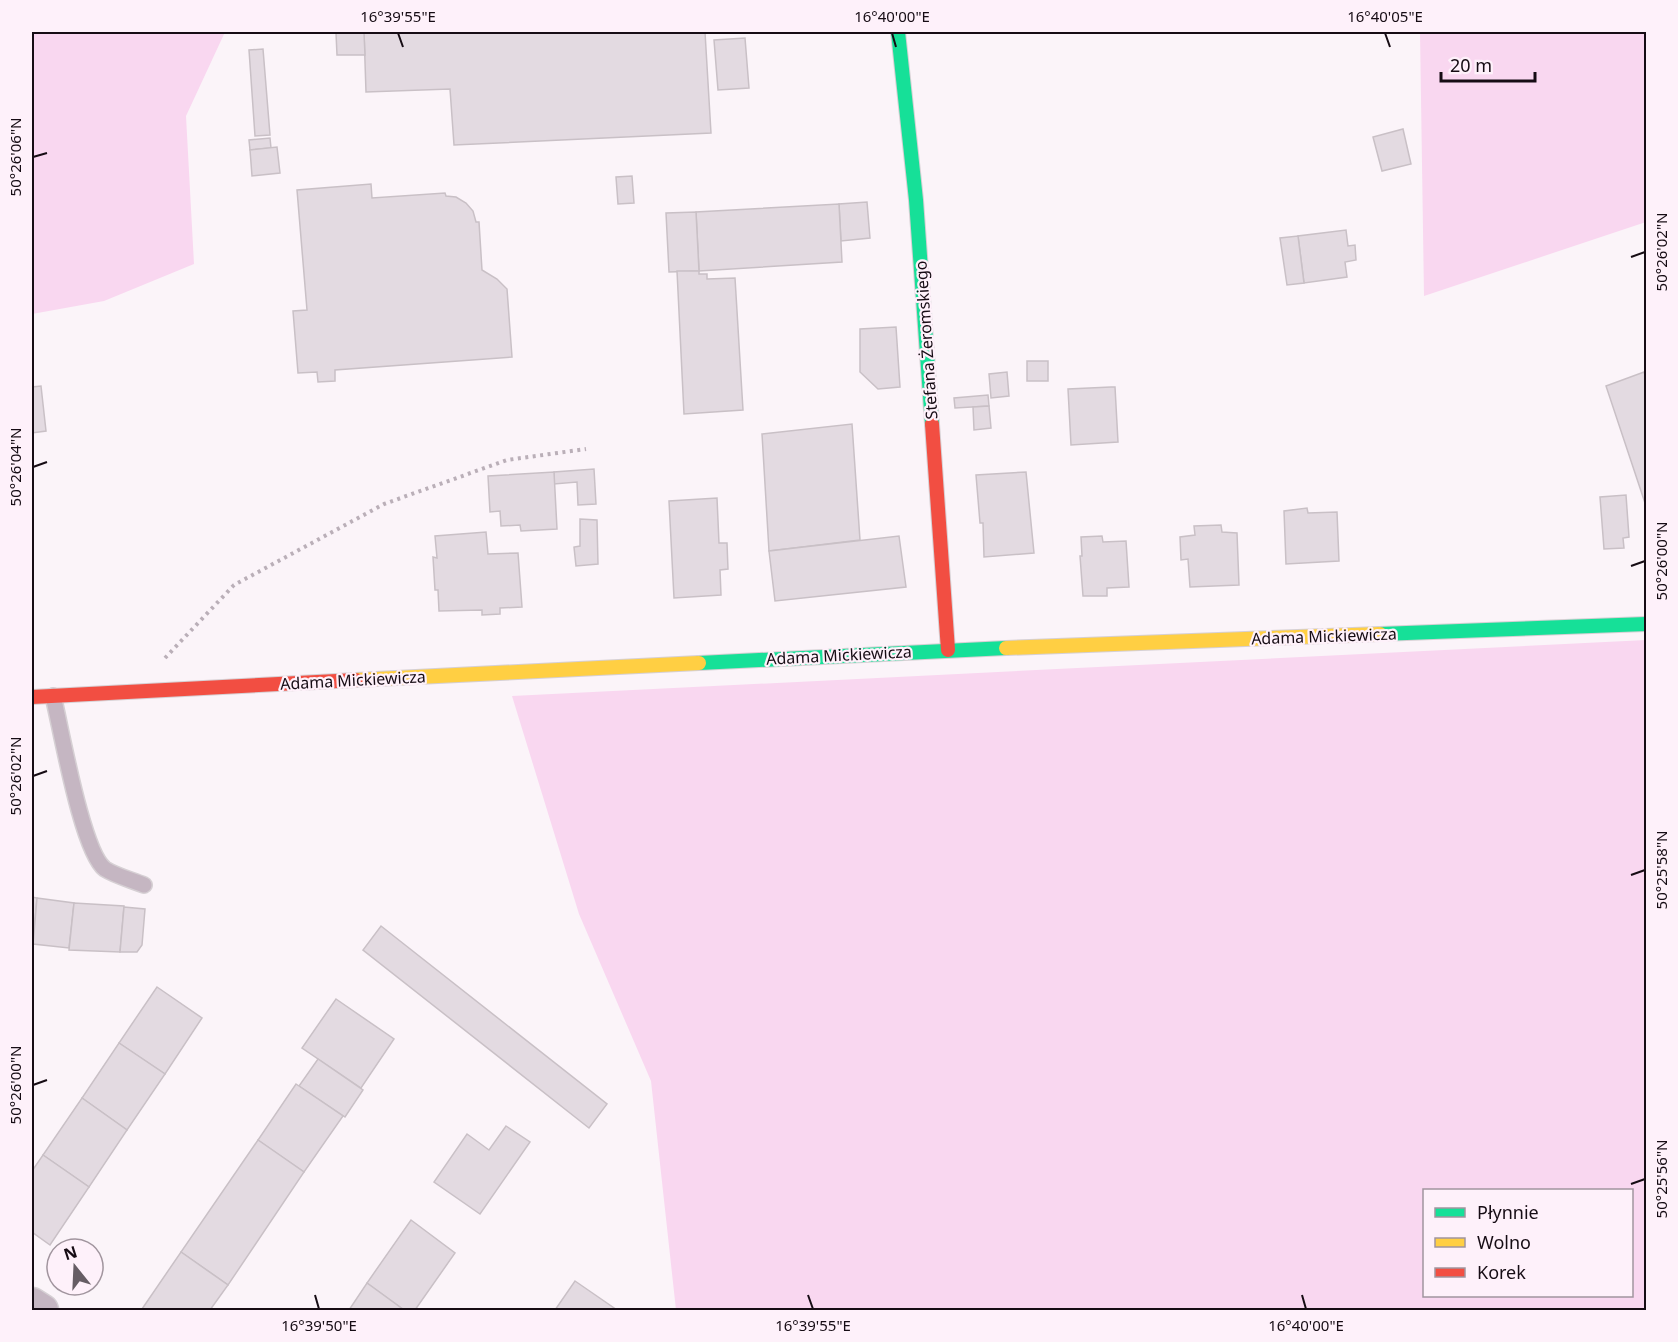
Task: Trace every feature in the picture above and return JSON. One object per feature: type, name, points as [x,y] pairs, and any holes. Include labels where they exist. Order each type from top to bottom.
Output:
[{"type":"street","name":"Stefana Żeromskiego","points":[[898,32],[916,200],[948,650]]},
{"type":"street","name":"Adama Mickiewicza","points":[[32,697],[948,650],[1647,624]]},
{"type":"street","points":[[32,1303],[43,1311]]},
{"type":"lane","points":[[54,696],[82,821],[94,856],[106,869],[144,885]]},
{"type":"path","points":[[134,691],[234,585],[384,504],[507,460],[586,449]]},
{"type":"shaded area","points":[[32,32],[225,32],[186,116],[194,264],[104,301],[32,314]]},
{"type":"shaded area","points":[[1420,32],[1646,32],[1646,222],[1424,296]]},
{"type":"shaded area","points":[[1646,640],[1646,1310],[676,1310],[651,1081],[579,914],[512,696]]},
{"type":"building","points":[[364,32],[705,32],[711,133],[454,145],[450,89],[366,92]]},
{"type":"building","points":[[336,33],[364,33],[365,55],[337,55]]},
{"type":"building","points":[[745,38],[749,88],[718,90],[714,40]]},
{"type":"building","points":[[263,49],[270,135],[255,136],[249,50]]},
{"type":"building","points":[[1403,129],[1411,164],[1382,171],[1373,137]]},
{"type":"building","points":[[270,138],[271,148],[250,150],[249,140]]},
{"type":"building","points":[[277,147],[280,173],[252,176],[250,150]]},
{"type":"building","points":[[632,176],[634,203],[618,204],[616,177]]},
{"type":"building","points":[[371,184],[372,198],[445,193],[446,196],[456,197],[466,203],[473,211],[476,222],[479,222],[482,270],[497,279],[507,289],[512,357],[335,370],[335,381],[318,382],[317,372],[298,373],[293,311],[307,310],[297,190]]},
{"type":"building","points":[[867,202],[870,238],[841,241],[839,204]]},
{"type":"building","points":[[839,204],[842,262],[699,271],[696,212]]},
{"type":"building","points":[[696,212],[699,271],[669,272],[666,213]]},
{"type":"building","points":[[1346,230],[1348,246],[1355,245],[1356,260],[1345,262],[1347,277],[1304,283],[1298,236]]},
{"type":"building","points":[[1298,236],[1304,283],[1287,285],[1280,238]]},
{"type":"building","points":[[677,271],[699,271],[699,274],[707,274],[707,279],[735,278],[743,410],[684,414]]},
{"type":"building","points":[[896,327],[900,387],[878,389],[860,372],[860,329]]},
{"type":"building","points":[[1027,361],[1048,361],[1048,381],[1027,381]]},
{"type":"building","points":[[1007,372],[1009,396],[991,398],[989,374]]},
{"type":"building","points":[[1644,372],[1646,378],[1646,506],[1606,386]]},
{"type":"building","points":[[41,386],[46,431],[32,433],[32,387]]},
{"type":"building","points":[[1115,387],[1118,442],[1071,445],[1068,389]]},
{"type":"building","points":[[988,395],[989,406],[955,408],[954,398]]},
{"type":"building","points":[[989,406],[991,428],[974,430],[973,407]]},
{"type":"building","points":[[852,424],[860,540],[769,551],[762,434]]},
{"type":"building","points":[[594,469],[596,504],[578,505],[577,482],[554,484],[554,472]]},
{"type":"building","points":[[554,472],[557,529],[521,531],[520,525],[501,526],[500,511],[490,512],[488,476]]},
{"type":"building","points":[[1026,472],[1034,553],[984,557],[983,523],[980,523],[976,475]]},
{"type":"building","points":[[1626,495],[1629,537],[1623,538],[1624,548],[1604,549],[1600,497]]},
{"type":"building","points":[[717,498],[719,543],[727,543],[728,569],[720,570],[721,595],[674,598],[669,501]]},
{"type":"building","points":[[1307,508],[1308,513],[1337,512],[1339,561],[1286,564],[1284,511]]},
{"type":"building","points":[[580,519],[597,520],[598,564],[576,566],[574,547],[580,546]]},
{"type":"building","points":[[1221,525],[1222,532],[1237,533],[1239,585],[1190,587],[1188,559],[1181,560],[1180,537],[1195,535],[1194,526]]},
{"type":"building","points":[[486,532],[488,554],[518,553],[522,607],[500,608],[500,614],[482,615],[482,610],[439,611],[433,557],[437,558],[435,536]]},
{"type":"building","points":[[899,536],[906,587],[775,601],[769,551]]},
{"type":"building","points":[[1102,536],[1103,542],[1126,541],[1129,587],[1107,588],[1107,596],[1083,596],[1081,537]]},
{"type":"building","points":[[32,897],[37,898],[33,944],[32,943]]},
{"type":"building","points":[[37,898],[74,903],[69,948],[33,944]]},
{"type":"building","points":[[74,903],[124,906],[120,952],[69,950]]},
{"type":"building","points":[[124,907],[145,909],[142,945],[137,952],[120,952]]},
{"type":"building","points":[[381,926],[607,1104],[589,1128],[363,950]]},
{"type":"building","points":[[157,987],[202,1018],[165,1074],[119,1043]]},
{"type":"building","points":[[336,999],[394,1039],[361,1088],[302,1048]]},
{"type":"building","points":[[119,1043],[165,1074],[127,1130],[82,1098]]},
{"type":"building","points":[[318,1059],[363,1090],[345,1117],[299,1086]]},
{"type":"building","points":[[296,1084],[343,1116],[304,1172],[258,1140]]},
{"type":"building","points":[[82,1098],[127,1130],[89,1187],[43,1155]]},
{"type":"building","points":[[506,1126],[530,1142],[480,1214],[434,1182],[467,1134],[489,1150]]},
{"type":"building","points":[[258,1140],[304,1172],[228,1285],[181,1252]]},
{"type":"building","points":[[43,1155],[89,1187],[55,1237],[45,1237],[45,1241],[32,1232],[32,1171]]},
{"type":"building","points":[[411,1220],[455,1253],[415,1310],[404,1310],[367,1283]]},
{"type":"building","points":[[181,1252],[228,1285],[210,1310],[142,1309]]},
{"type":"building","points":[[575,1281],[617,1310],[555,1310]]},
{"type":"building","points":[[367,1283],[404,1310],[349,1310]]},
{"type":"traffic: fast","points":[[898,32],[916,200],[932,424]]},
{"type":"traffic: fast","points":[[1380,634],[1646,624]]},
{"type":"traffic: fast","points":[[699,663],[1006,648]]},
{"type":"traffic: slow","points":[[1006,648],[1380,634]]},
{"type":"traffic: slow","points":[[356,680],[699,663]]},
{"type":"traffic: jam","points":[[932,424],[948,650]]},
{"type":"traffic: jam","points":[[32,697],[356,680]]}]
